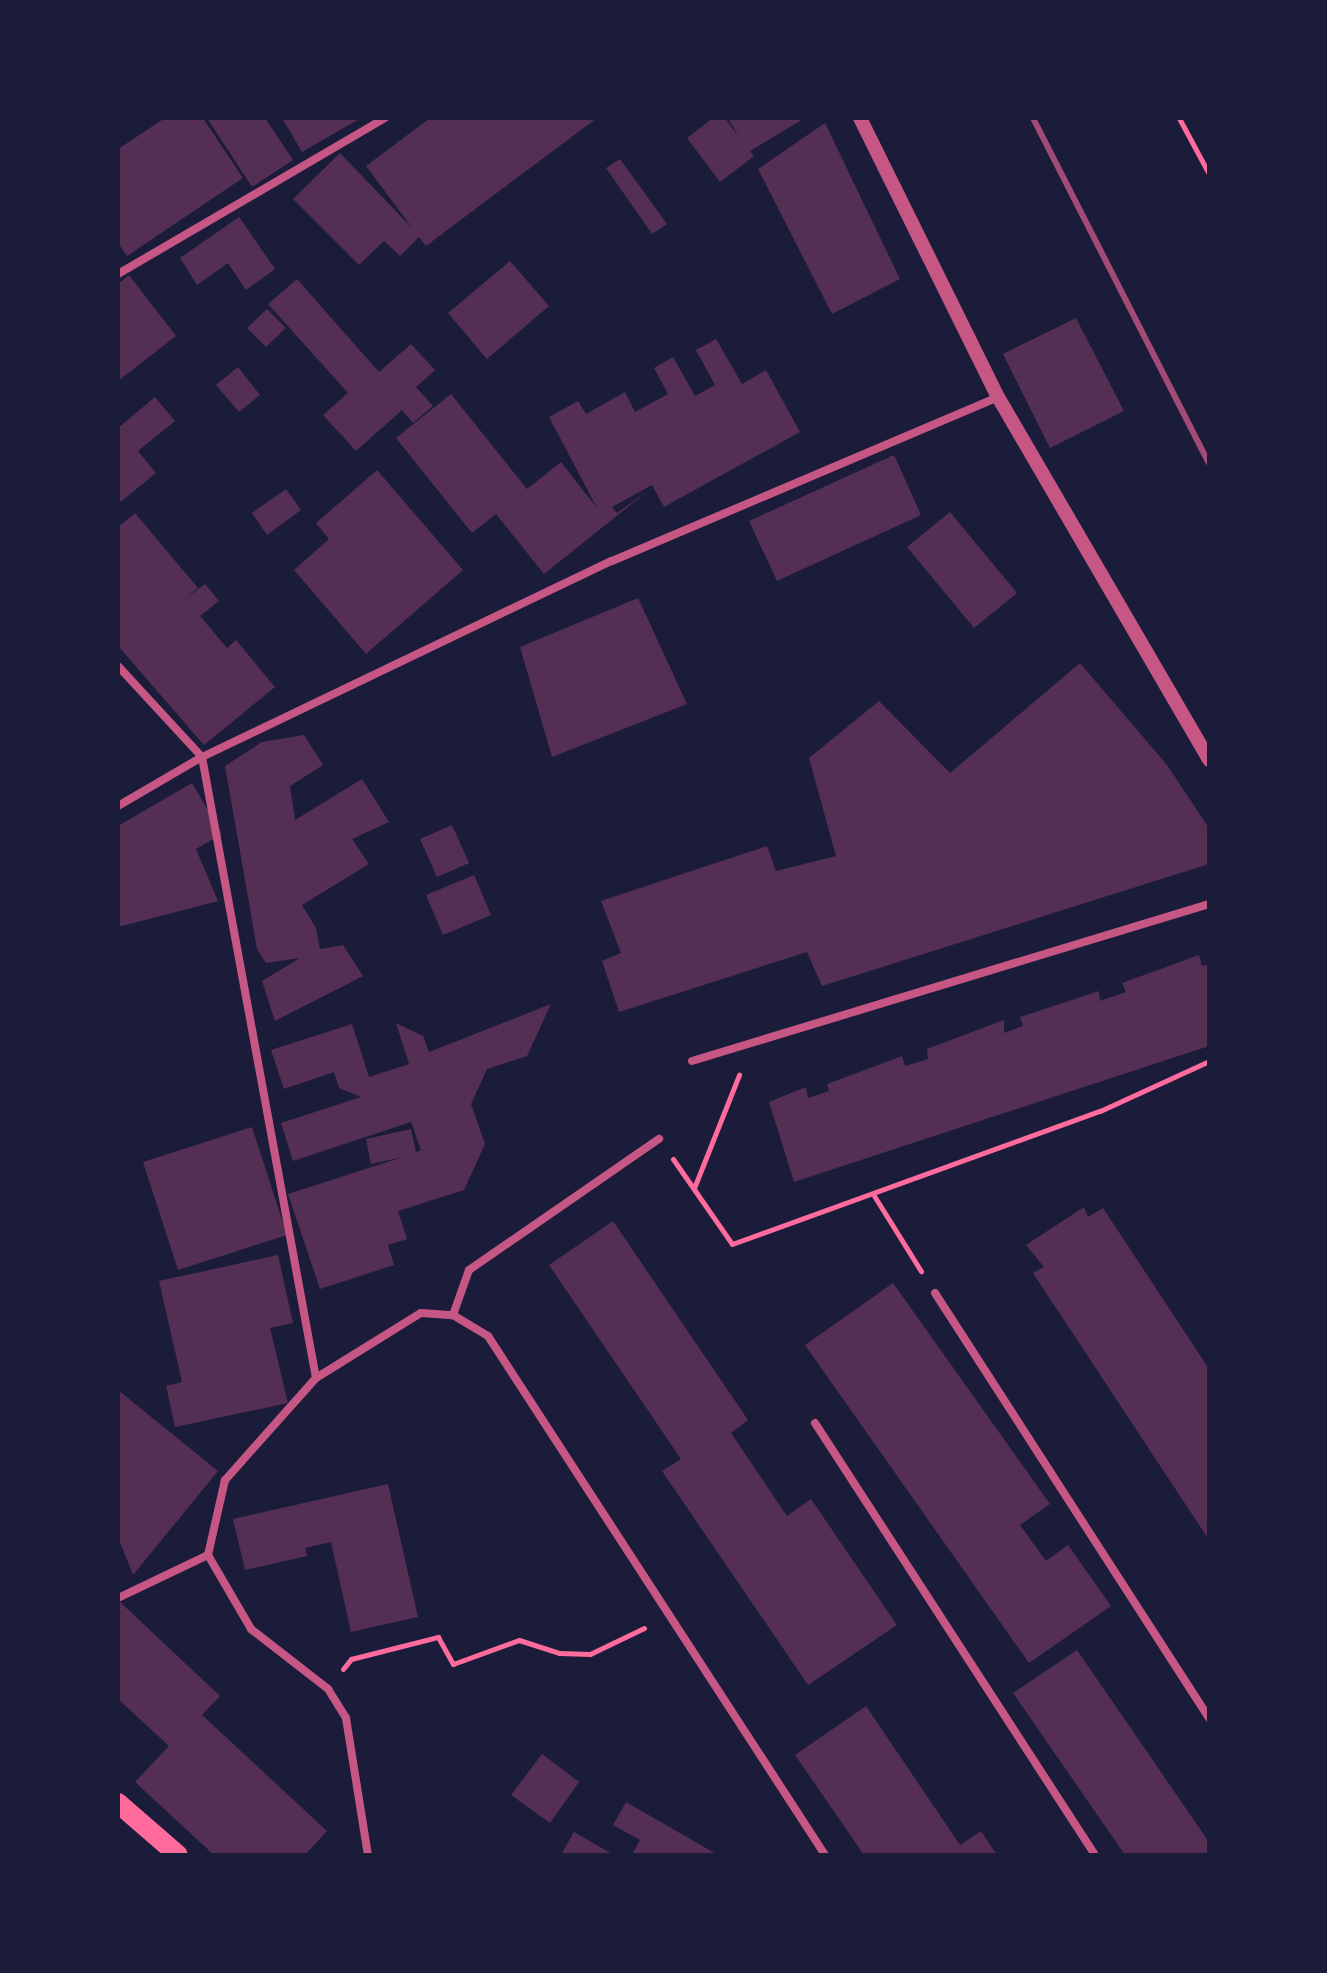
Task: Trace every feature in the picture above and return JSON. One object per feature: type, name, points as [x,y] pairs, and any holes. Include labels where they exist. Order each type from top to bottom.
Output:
[{"type":"main road","points":[[118,1803],[178,1855]]},
{"type":"street","points":[[118,274],[385,118]]},
{"type":"street","points":[[860,118],[998,397],[1209,760]]},
{"type":"street","points":[[118,806],[202,757],[612,561],[998,397]]},
{"type":"street","points":[[118,666],[202,757],[316,1378]]},
{"type":"street","points":[[692,1061],[1209,904]]},
{"type":"street","points":[[453,1315],[469,1270],[659,1139]]},
{"type":"street","points":[[935,1293],[1209,1718]]},
{"type":"street","points":[[368,1855],[346,1718],[328,1689],[251,1629],[208,1555],[225,1480],[316,1378],[421,1313],[453,1315],[488,1336],[670,1610],[825,1855]]},
{"type":"street","points":[[815,1423],[1095,1855]]},
{"type":"street","points":[[118,1598],[208,1555]]},
{"type":"path","points":[[1179,118],[1209,174]]},
{"type":"path","points":[[694,1189],[733,1097],[747,1045]]},
{"type":"path","points":[[659,1139],[732,1244],[1100,1111],[1209,1061]]},
{"type":"path","points":[[873,1194],[935,1293]]},
{"type":"path","points":[[328,1689],[351,1659],[438,1637],[453,1664],[519,1640],[559,1653],[590,1654],[614,1647],[670,1610]]},
{"type":"building","points":[[165,118],[203,118],[243,178],[127,256],[118,243],[118,149]]},
{"type":"building","points":[[207,118],[265,118],[293,160],[252,187]]},
{"type":"building","points":[[282,118],[361,118],[302,152]]},
{"type":"building","points":[[430,118],[597,118],[426,246],[419,237],[400,256],[384,241],[359,265],[293,199],[340,153],[413,229],[366,166]]},
{"type":"building","points":[[713,118],[725,118],[739,137],[728,118],[805,118],[750,151],[754,156],[720,182],[687,138]]},
{"type":"building","points":[[825,123],[900,279],[832,314],[758,169]]},
{"type":"building","points":[[620,159],[667,224],[652,234],[606,168]]},
{"type":"building","points":[[239,217],[275,269],[246,290],[228,263],[197,285],[180,258]]},
{"type":"building","points":[[510,261],[549,306],[487,359],[448,313]]},
{"type":"building","points":[[129,275],[176,336],[118,381],[118,284]]},
{"type":"building","points":[[297,279],[379,372],[411,344],[435,370],[416,387],[433,406],[413,423],[402,410],[356,451],[323,415],[348,393],[268,304]]},
{"type":"building","points":[[267,309],[286,328],[266,347],[247,328]]},
{"type":"building","points":[[1076,318],[1124,411],[1050,448],[1003,354]]},
{"type":"building","points":[[716,339],[742,384],[766,370],[800,432],[664,507],[652,485],[612,507],[617,513],[648,491],[544,574],[496,514],[472,533],[396,438],[451,394],[527,489],[561,462],[597,508],[549,417],[578,401],[586,414],[625,392],[635,412],[668,394],[654,368],[673,357],[695,396],[715,385],[696,350]]},
{"type":"building","points":[[238,367],[260,395],[239,412],[216,385]]},
{"type":"building","points":[[155,397],[175,421],[138,451],[156,473],[118,504],[118,428]]},
{"type":"building","points":[[894,455],[921,515],[777,581],[749,521]]},
{"type":"building","points":[[377,470],[463,570],[366,654],[294,570],[329,539],[316,523]]},
{"type":"building","points":[[286,489],[301,510],[267,535],[252,513]]},
{"type":"building","points":[[950,512],[1017,593],[974,628],[907,547]]},
{"type":"building","points":[[135,513],[198,588],[184,600],[205,584],[219,601],[200,616],[227,648],[236,640],[275,687],[204,745],[118,646],[118,527]]},
{"type":"building","points":[[638,598],[687,704],[552,757],[520,647]]},
{"type":"building","points":[[1080,663],[1167,765],[1209,828],[1209,864],[822,986],[807,952],[619,1012],[602,961],[621,953],[601,901],[767,846],[776,871],[836,856],[809,758],[879,701],[950,773]]},
{"type":"building","points":[[304,735],[323,765],[290,786],[295,820],[362,779],[389,822],[352,839],[369,864],[302,905],[316,928],[320,949],[343,945],[363,976],[275,1021],[262,981],[300,958],[266,963],[257,949],[225,766],[262,742]]},
{"type":"building","points":[[192,783],[222,834],[196,849],[218,901],[118,927],[118,826]]},
{"type":"building","points":[[452,825],[469,863],[437,877],[420,839]]},
{"type":"building","points":[[474,875],[491,915],[443,935],[426,895]]},
{"type":"building","points":[[1199,955],[1202,966],[1209,964],[1209,1046],[794,1182],[769,1102],[806,1087],[808,1098],[829,1091],[827,1084],[902,1056],[905,1066],[928,1059],[927,1049],[1004,1020],[1004,1033],[1023,1026],[1020,1017],[1099,991],[1100,1001],[1126,992],[1122,983]]},
{"type":"building","points":[[551,1004],[527,1056],[487,1069],[471,1104],[485,1144],[464,1190],[398,1211],[407,1239],[388,1245],[394,1265],[320,1289],[288,1194],[403,1157],[371,1164],[366,1139],[411,1129],[416,1152],[421,1150],[411,1122],[293,1161],[281,1123],[361,1097],[339,1088],[334,1072],[284,1089],[271,1050],[352,1024],[369,1077],[409,1064],[396,1023],[423,1036],[429,1052]]},
{"type":"building","points":[[252,1127],[287,1235],[178,1270],[143,1162]]},
{"type":"building","points":[[1084,1207],[1088,1217],[1103,1208],[1209,1369],[1209,1540],[1033,1273],[1044,1267],[1026,1245]]},
{"type":"building","points":[[613,1221],[748,1420],[731,1433],[787,1516],[811,1499],[897,1625],[808,1685],[662,1471],[681,1459],[549,1265]]},
{"type":"building","points":[[278,1255],[293,1323],[270,1328],[288,1403],[175,1427],[166,1386],[182,1382],[159,1281]]},
{"type":"building","points":[[893,1283],[1050,1504],[1020,1525],[1046,1561],[1068,1545],[1111,1606],[1029,1663],[805,1345]]},
{"type":"building","points":[[118,1390],[218,1471],[133,1575],[118,1537]]},
{"type":"building","points":[[388,1484],[418,1617],[351,1632],[331,1542],[305,1548],[307,1556],[245,1570],[233,1519]]},
{"type":"building","points":[[118,1600],[220,1696],[202,1715],[327,1831],[305,1855],[214,1855],[135,1782],[169,1746],[118,1699]]},
{"type":"building","points":[[1077,1650],[1209,1842],[1209,1855],[1125,1855],[1013,1693]]},
{"type":"building","points":[[866,1706],[960,1845],[981,1831],[997,1855],[864,1855],[795,1755]]},
{"type":"building","points":[[542,1754],[579,1782],[550,1823],[511,1795]]},
{"type":"building","points":[[626,1802],[718,1855],[632,1855],[640,1840],[613,1825]]},
{"type":"building","points":[[574,1832],[614,1855],[561,1855]]},
{"type":"railway","points":[[1033,118],[1209,463]]}]
